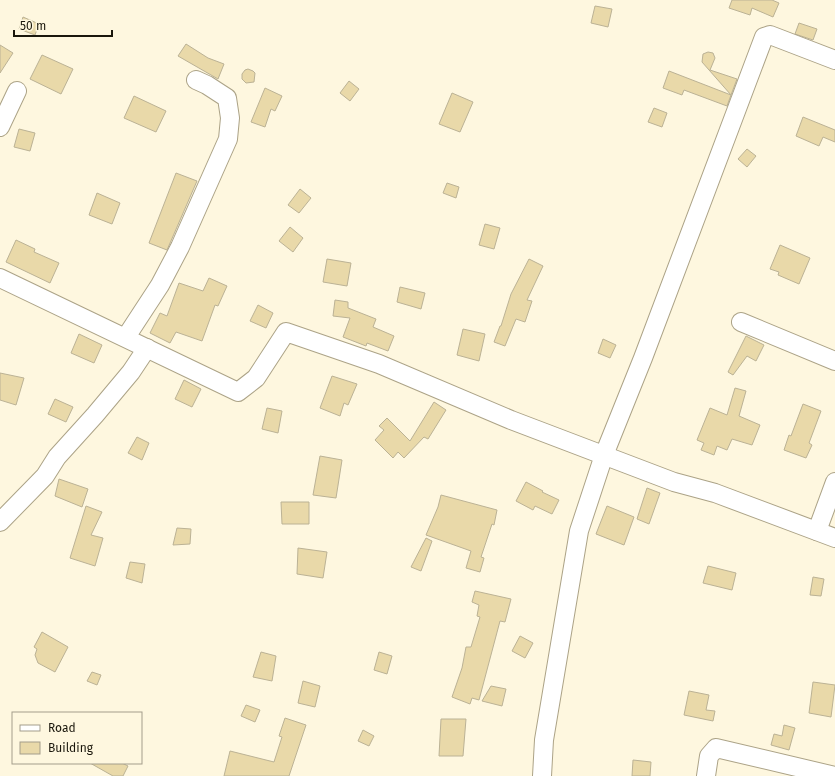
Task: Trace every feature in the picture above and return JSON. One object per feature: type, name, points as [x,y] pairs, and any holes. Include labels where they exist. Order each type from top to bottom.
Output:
[{"type":"street","points":[[542,776],[544,740],[579,531],[604,455],[643,358],[764,37],[770,35],[835,60]]},
{"type":"street","points":[[126,338],[160,285],[180,247],[228,139],[230,118],[227,98],[196,80]]},
{"type":"street","points":[[0,127],[17,91]]},
{"type":"street","points":[[0,278],[238,392],[256,378],[286,332],[379,364],[511,420],[674,482],[715,494],[835,538]]},
{"type":"street","points":[[741,322],[835,361]]},
{"type":"street","points":[[0,522],[44,476],[57,457],[131,372],[147,348]]},
{"type":"street","points":[[818,531],[835,482]]},
{"type":"street","points":[[706,776],[709,756],[716,748],[835,776]]},
{"type":"building","points":[[732,0],[772,0],[779,3],[773,17],[752,8],[750,15],[729,8]]},
{"type":"building","points":[[595,6],[612,9],[608,27],[591,23]]},
{"type":"building","points":[[23,17],[39,24],[35,35],[19,29]]},
{"type":"building","points":[[799,23],[817,29],[813,40],[795,34]]},
{"type":"building","points":[[186,44],[208,58],[224,64],[218,79],[178,56]]},
{"type":"building","points":[[0,45],[13,53],[0,73]]},
{"type":"building","points":[[708,52],[713,53],[715,58],[710,70],[737,79],[731,95],[702,62],[703,54]]},
{"type":"building","points":[[42,55],[73,69],[61,94],[30,79]]},
{"type":"building","points":[[248,69],[255,73],[254,82],[246,83],[242,79],[242,74]]},
{"type":"building","points":[[669,71],[731,95],[727,106],[684,90],[682,95],[663,88]]},
{"type":"building","points":[[349,81],[359,89],[350,101],[340,93]]},
{"type":"building","points":[[265,88],[282,96],[275,111],[271,109],[265,127],[251,122]]},
{"type":"building","points":[[452,93],[473,102],[460,132],[439,124]]},
{"type":"building","points":[[134,96],[166,111],[156,132],[124,118]]},
{"type":"building","points":[[654,108],[667,113],[662,127],[648,122]]},
{"type":"building","points":[[803,117],[835,130],[835,142],[823,137],[819,146],[796,136]]},
{"type":"building","points":[[19,129],[35,133],[30,151],[14,147]]},
{"type":"building","points":[[747,149],[756,156],[747,167],[738,159]]},
{"type":"building","points":[[176,173],[197,181],[167,250],[149,243]]},
{"type":"building","points":[[447,183],[459,187],[456,198],[443,193]]},
{"type":"building","points":[[300,189],[311,198],[299,213],[288,205]]},
{"type":"building","points":[[97,193],[120,203],[112,224],[89,215]]},
{"type":"building","points":[[485,224],[500,228],[494,249],[479,245]]},
{"type":"building","points":[[290,227],[303,238],[293,252],[279,241]]},
{"type":"building","points":[[16,240],[35,249],[34,252],[59,263],[50,283],[6,262]]},
{"type":"building","points":[[780,245],[810,258],[799,284],[778,275],[779,272],[770,269]]},
{"type":"building","points":[[327,259],[351,263],[347,286],[323,282]]},
{"type":"building","points":[[529,259],[543,266],[527,300],[532,301],[525,322],[516,319],[505,346],[494,342],[501,326],[511,294]]},
{"type":"building","points":[[209,278],[227,286],[218,306],[215,305],[202,341],[176,332],[170,343],[150,333],[160,313],[167,316],[179,283],[203,291]]},
{"type":"building","points":[[400,287],[425,293],[421,309],[397,302]]},
{"type":"building","points":[[335,300],[348,302],[348,308],[376,319],[373,327],[394,336],[388,351],[367,343],[366,346],[343,337],[350,318],[333,316]]},
{"type":"building","points":[[258,305],[273,313],[266,328],[250,321]]},
{"type":"building","points":[[463,329],[485,334],[479,361],[457,355]]},
{"type":"building","points":[[79,334],[102,345],[94,363],[71,353]]},
{"type":"building","points":[[746,336],[764,345],[756,361],[747,356],[733,375],[728,372]]},
{"type":"building","points":[[603,339],[616,345],[610,358],[598,353]]},
{"type":"building","points":[[0,373],[24,378],[16,405],[0,400]]},
{"type":"building","points":[[332,376],[357,384],[348,405],[344,403],[340,416],[320,408]]},
{"type":"building","points":[[184,380],[201,389],[192,407],[175,399]]},
{"type":"building","points":[[735,388],[746,391],[739,416],[760,425],[752,445],[732,439],[727,450],[717,446],[714,455],[701,450],[704,443],[697,440],[710,408],[727,415]]},
{"type":"building","points":[[55,399],[73,407],[66,422],[48,414]]},
{"type":"building","points":[[434,402],[446,410],[428,439],[424,437],[404,458],[398,452],[393,458],[375,440],[384,430],[379,426],[387,418],[410,441]]},
{"type":"building","points":[[803,404],[821,411],[809,443],[812,445],[806,458],[784,450]]},
{"type":"building","points":[[267,408],[282,411],[278,433],[262,429]]},
{"type":"building","points":[[137,437],[149,443],[142,460],[128,453]]},
{"type":"building","points":[[320,456],[342,460],[336,498],[313,495]]},
{"type":"building","points":[[59,479],[88,489],[82,507],[55,496]]},
{"type":"building","points":[[526,482],[559,500],[552,514],[535,506],[533,510],[516,501]]},
{"type":"building","points":[[647,488],[660,493],[649,524],[637,519]]},
{"type":"building","points":[[441,495],[497,510],[494,525],[492,524],[481,557],[484,558],[480,572],[466,568],[471,551],[426,535],[438,507]]},
{"type":"building","points":[[281,502],[309,502],[309,524],[282,524]]},
{"type":"building","points":[[86,506],[102,512],[91,535],[103,538],[95,566],[70,558]]},
{"type":"building","points":[[607,506],[634,517],[624,545],[596,534]]},
{"type":"building","points":[[177,528],[191,529],[190,544],[173,545]]},
{"type":"building","points":[[426,538],[432,541],[421,571],[411,567]]},
{"type":"building","points":[[298,548],[327,552],[323,578],[297,574]]},
{"type":"building","points":[[130,562],[145,564],[142,583],[126,578]]},
{"type":"building","points":[[708,566],[736,573],[732,590],[703,583]]},
{"type":"building","points":[[813,577],[824,579],[821,596],[810,595]]},
{"type":"building","points":[[475,591],[511,599],[505,622],[500,621],[479,700],[472,698],[470,704],[452,697],[462,668],[466,647],[471,647],[480,617],[477,616],[479,605],[472,602]]},
{"type":"building","points":[[42,632],[68,647],[55,672],[38,663],[35,655],[37,649],[34,647]]},
{"type":"building","points":[[520,636],[533,643],[525,658],[512,651]]},
{"type":"building","points":[[261,652],[276,656],[272,681],[253,677]]},
{"type":"building","points":[[379,652],[392,656],[387,674],[374,670]]},
{"type":"building","points":[[92,672],[101,675],[97,685],[87,681]]},
{"type":"building","points":[[303,681],[320,686],[315,707],[298,703]]},
{"type":"building","points":[[813,682],[835,685],[831,717],[809,713]]},
{"type":"building","points":[[491,686],[506,689],[502,706],[482,701]]},
{"type":"building","points":[[689,691],[709,695],[706,710],[715,711],[713,721],[684,715]]},
{"type":"building","points":[[246,705],[260,710],[255,722],[241,716]]},
{"type":"building","points":[[285,718],[306,725],[289,776],[224,776],[230,751],[274,762],[282,737],[279,736]]},
{"type":"building","points":[[441,719],[466,719],[463,756],[439,756]]},
{"type":"building","points":[[784,725],[795,728],[789,750],[771,745],[774,734],[782,736]]},
{"type":"building","points":[[363,730],[374,736],[369,746],[358,741]]},
{"type":"building","points":[[633,760],[651,762],[650,776],[632,776]]},
{"type":"building","points":[[92,764],[124,764],[128,766],[123,776],[113,776]]}]
